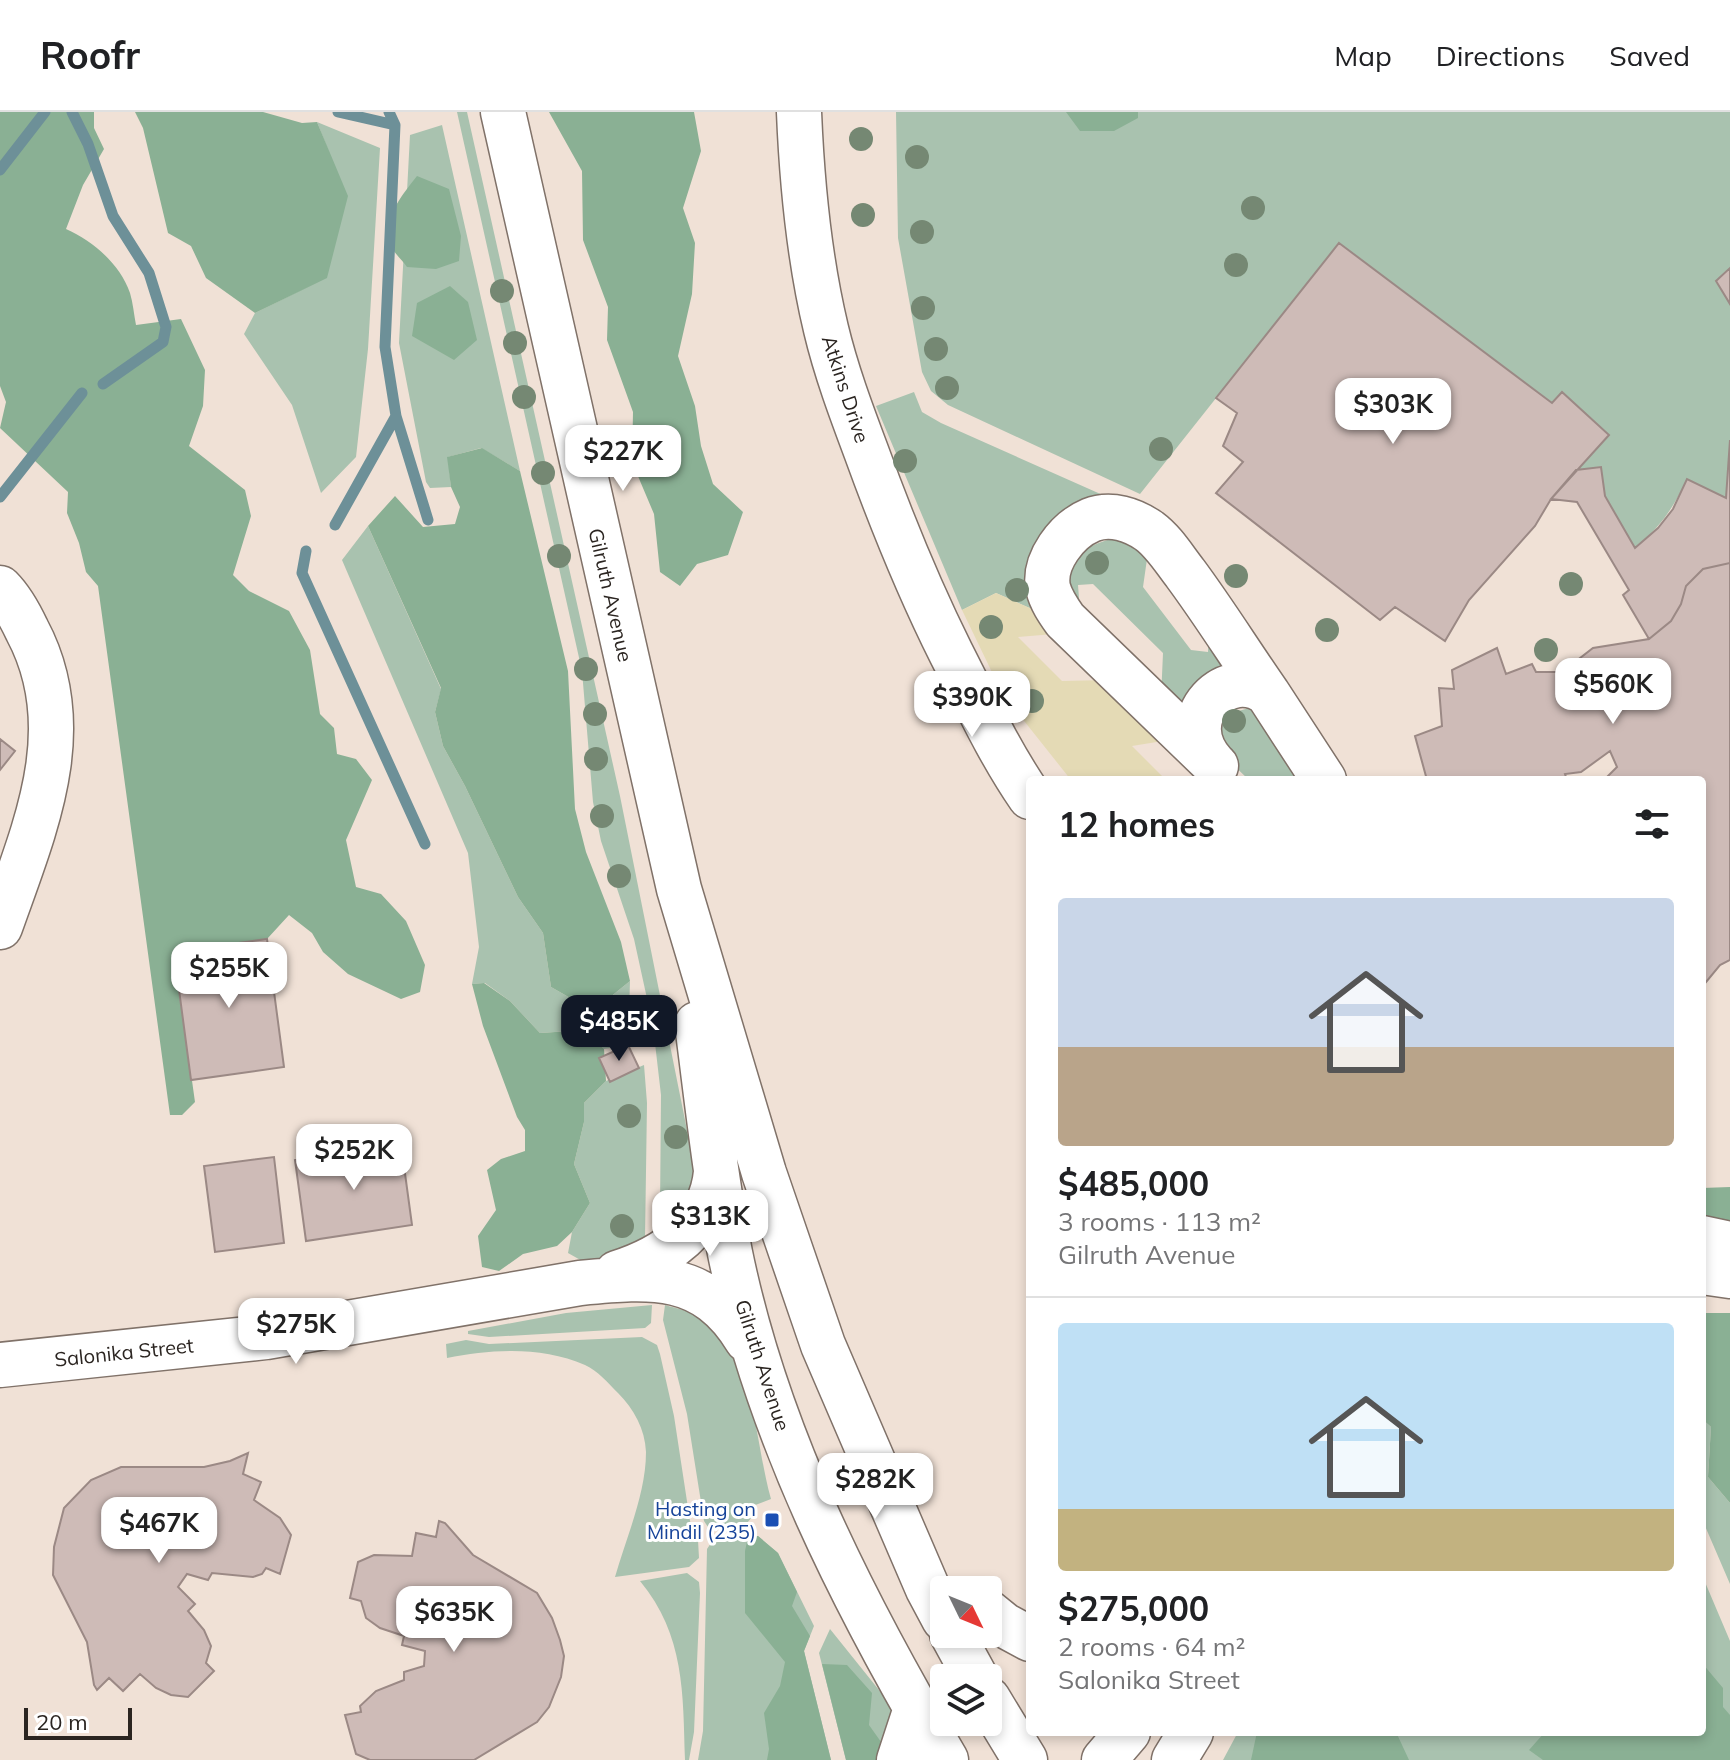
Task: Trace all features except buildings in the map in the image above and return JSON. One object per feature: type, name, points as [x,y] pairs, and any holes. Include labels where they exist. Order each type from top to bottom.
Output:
[{"type":"street","name":"Gilruth Avenue","points":[[503,112],[679,889],[764,1173],[823,1345],[930,1593]]},
{"type":"street","name":"Atkins Drive","points":[[799,112],[808,229],[826,331],[848,401],[928,608],[980,711],[1026,790]]},
{"type":"street","points":[[1223,773],[1065,620],[1052,598],[1048,586],[1052,560],[1066,539],[1092,519],[1124,518],[1152,533],[1167,549],[1210,606],[1321,776]]},
{"type":"street","points":[[0,588],[38,649],[51,698],[53,740],[41,806],[0,927]]},
{"type":"street","name":"Atkins Drive","points":[[950,651],[988,705],[1051,776]]},
{"type":"street","points":[[1223,773],[1201,746],[1197,735],[1201,712],[1231,686],[1258,686],[1268,694]]},
{"type":"street","name":"Atkins Drive","points":[[980,711],[1029,776]]},
{"type":"street","name":"Gilruth Avenue","points":[[679,889],[730,1254],[764,1375],[832,1549],[867,1621],[946,1760]]},
{"type":"street","name":"Salonika Street","points":[[580,1283],[652,1260],[685,1237],[710,1198],[716,1166]]},
{"type":"street","points":[[1706,1239],[1730,1244]]},
{"type":"street","points":[[1706,1273],[1730,1276]]},
{"type":"street","name":"Salonika Street","points":[[0,1365],[266,1337],[580,1283],[650,1279],[667,1280],[697,1289],[726,1310],[736,1322],[764,1375]]},
{"type":"street","points":[[849,1407],[932,1549],[954,1576]]},
{"type":"street","points":[[1002,1623],[1026,1637]]},
{"type":"street","points":[[899,1760],[916,1708]]},
{"type":"street","points":[[1002,1722],[1018,1748]]},
{"type":"street","points":[[1104,1760],[1125,1736]]},
{"type":"street","points":[[1174,1760],[1189,1736]]},
{"type":"green space","points":[[0,112],[94,112],[94,128],[104,149],[83,185],[66,229],[95,247],[120,272],[130,293],[136,325],[181,319],[205,370],[203,406],[189,446],[245,490],[251,516],[233,575],[249,591],[289,611],[310,650],[320,714],[334,728],[337,754],[356,759],[372,780],[346,840],[356,887],[381,894],[406,921],[425,965],[420,992],[401,999],[348,974],[323,952],[312,933],[289,915],[267,939],[174,952],[195,1102],[182,1115],[170,1115],[98,586],[86,572],[67,513],[68,492],[0,428],[6,402],[0,386]]},
{"type":"green space","points":[[135,112],[263,112],[302,123],[317,122],[348,196],[327,278],[255,313],[206,278],[191,246],[168,233],[143,128]]},
{"type":"green space","points":[[457,112],[467,112],[620,796],[695,1170],[696,1194],[657,1240],[661,1095],[653,1026],[634,939],[601,841],[593,802],[582,671]]},
{"type":"green space","points":[[549,112],[694,112],[701,151],[683,208],[695,243],[692,294],[678,356],[695,406],[701,446],[713,484],[743,512],[728,555],[697,564],[680,586],[660,572],[654,514],[632,462],[633,412],[607,340],[608,307],[583,240],[582,171]]},
{"type":"green space","points":[[896,112],[1730,112],[1730,268],[1716,281],[1730,304],[1730,440],[1726,498],[1687,479],[1665,517],[1635,548],[1605,496],[1576,470],[1608,435],[1563,392],[1552,403],[1339,243],[1140,494],[948,405],[931,391],[922,372],[898,238]]},
{"type":"green space","points":[[1066,112],[1138,112],[1138,118],[1114,131],[1080,131]]},
{"type":"green space","points":[[317,122],[380,148],[368,349],[356,457],[321,493],[292,405],[244,334],[255,313],[327,277],[329,152]]},
{"type":"green space","points":[[442,125],[520,471],[481,448],[448,457],[451,487],[430,488],[426,482],[399,343],[410,135]]},
{"type":"green space","points":[[417,176],[449,189],[461,236],[459,261],[436,269],[407,267],[392,249],[389,236],[395,208]]},
{"type":"green space","points":[[450,286],[468,302],[477,340],[454,360],[412,336],[417,303]]},
{"type":"green space","points":[[914,392],[922,412],[941,423],[1123,504],[1096,506],[1041,613],[996,593],[962,610],[876,406]]},
{"type":"green space","points":[[482,448],[520,471],[568,671],[575,809],[586,852],[621,942],[630,981],[593,1011],[551,987],[543,933],[518,897],[443,746],[435,712],[441,688],[368,526],[395,496],[423,527],[455,524],[460,507],[451,487],[447,457]]},
{"type":"green space","points":[[368,526],[441,689],[435,712],[443,746],[518,897],[543,933],[551,987],[593,1011],[630,981],[628,1045],[604,1049],[584,1030],[540,1033],[510,1001],[485,983],[472,984],[479,947],[468,853],[342,560]]},
{"type":"green space","points":[[1114,538],[1148,552],[1143,587],[1191,650],[1208,652],[1209,628],[1240,673],[1190,709],[1161,698],[1163,653],[1093,584],[1078,585],[1080,611],[1066,588],[1075,559],[1086,549]]},
{"type":"green space","points":[[1249,708],[1263,711],[1307,776],[1245,776],[1223,755],[1217,728],[1235,712]]},
{"type":"green space","points":[[484,983],[510,1001],[540,1033],[585,1030],[604,1049],[606,1081],[584,1103],[584,1122],[574,1164],[590,1203],[572,1232],[557,1246],[523,1254],[499,1271],[482,1267],[478,1236],[496,1210],[487,1170],[501,1159],[525,1151],[525,1130],[517,1117],[483,1026],[472,984]]},
{"type":"green space","points":[[644,1065],[647,1103],[645,1239],[629,1250],[584,1262],[568,1253],[572,1232],[590,1203],[574,1164],[584,1122],[584,1103],[606,1081]]},
{"type":"green space","points":[[1730,1187],[1730,1228],[1706,1222],[1706,1188]]},
{"type":"green space","points":[[652,1305],[651,1323],[645,1328],[489,1337],[468,1334],[468,1331],[566,1313]]},
{"type":"green space","points":[[665,1305],[705,1321],[735,1359],[744,1381],[771,1499],[750,1507],[753,1516],[747,1523],[708,1527],[704,1521],[687,1414],[663,1320]]},
{"type":"green space","points":[[1706,1313],[1730,1313],[1730,1503],[1708,1477],[1711,1427],[1706,1423]]},
{"type":"green space","points":[[642,1337],[657,1345],[660,1354],[699,1558],[689,1567],[615,1577],[639,1500],[645,1468],[643,1435],[629,1406],[594,1370],[569,1359],[517,1351],[447,1358],[446,1344],[466,1340],[489,1344]]},
{"type":"green space","points":[[1706,1423],[1711,1427],[1708,1477],[1730,1503],[1730,1584],[1706,1528]]},
{"type":"green space","points":[[758,1536],[778,1553],[814,1626],[804,1651],[831,1760],[698,1760],[703,1731],[707,1549],[711,1543]]},
{"type":"green space","points":[[758,1536],[778,1553],[797,1592],[792,1606],[810,1636],[804,1651],[831,1760],[767,1760],[769,1749],[764,1713],[780,1686],[785,1662],[745,1613],[745,1551],[748,1537]]},
{"type":"green space","points":[[687,1573],[699,1582],[700,1593],[694,1732],[689,1760],[685,1760],[679,1666],[666,1622],[640,1581]]},
{"type":"green space","points":[[1706,1584],[1730,1641],[1730,1760],[1223,1760],[1236,1736],[1706,1736]]},
{"type":"green space","points":[[830,1629],[894,1713],[897,1739],[846,1760],[819,1653]]},
{"type":"green space","points":[[822,1664],[847,1665],[872,1693],[869,1725],[891,1756],[889,1760],[846,1760]]},
{"type":"green space","points":[[1706,1668],[1723,1688],[1723,1707],[1730,1715],[1730,1760],[1543,1760],[1529,1750],[1541,1736],[1706,1736]]},
{"type":"green space","points":[[1256,1736],[1398,1736],[1409,1760],[1251,1760]]},
{"type":"sand","points":[[996,593],[1041,613],[1054,634],[1018,637],[1062,681],[1107,680],[1169,740],[1132,746],[1162,776],[1068,776],[1002,693],[962,610]]},
{"type":"waterway","points":[[0,170],[45,112]]},
{"type":"waterway","points":[[72,112],[88,144],[113,216],[149,273],[166,327],[163,342],[103,384]]},
{"type":"waterway","points":[[338,112],[395,125]]},
{"type":"waterway","points":[[389,112],[395,125],[385,347],[396,416],[428,520]]},
{"type":"waterway","points":[[0,497],[82,393]]},
{"type":"waterway","points":[[335,525],[396,416]]},
{"type":"waterway","points":[[306,551],[302,573],[425,844]]},
{"type":"place","name":"Hasting on Mindil (235)","points":[[772,1520]]}]
